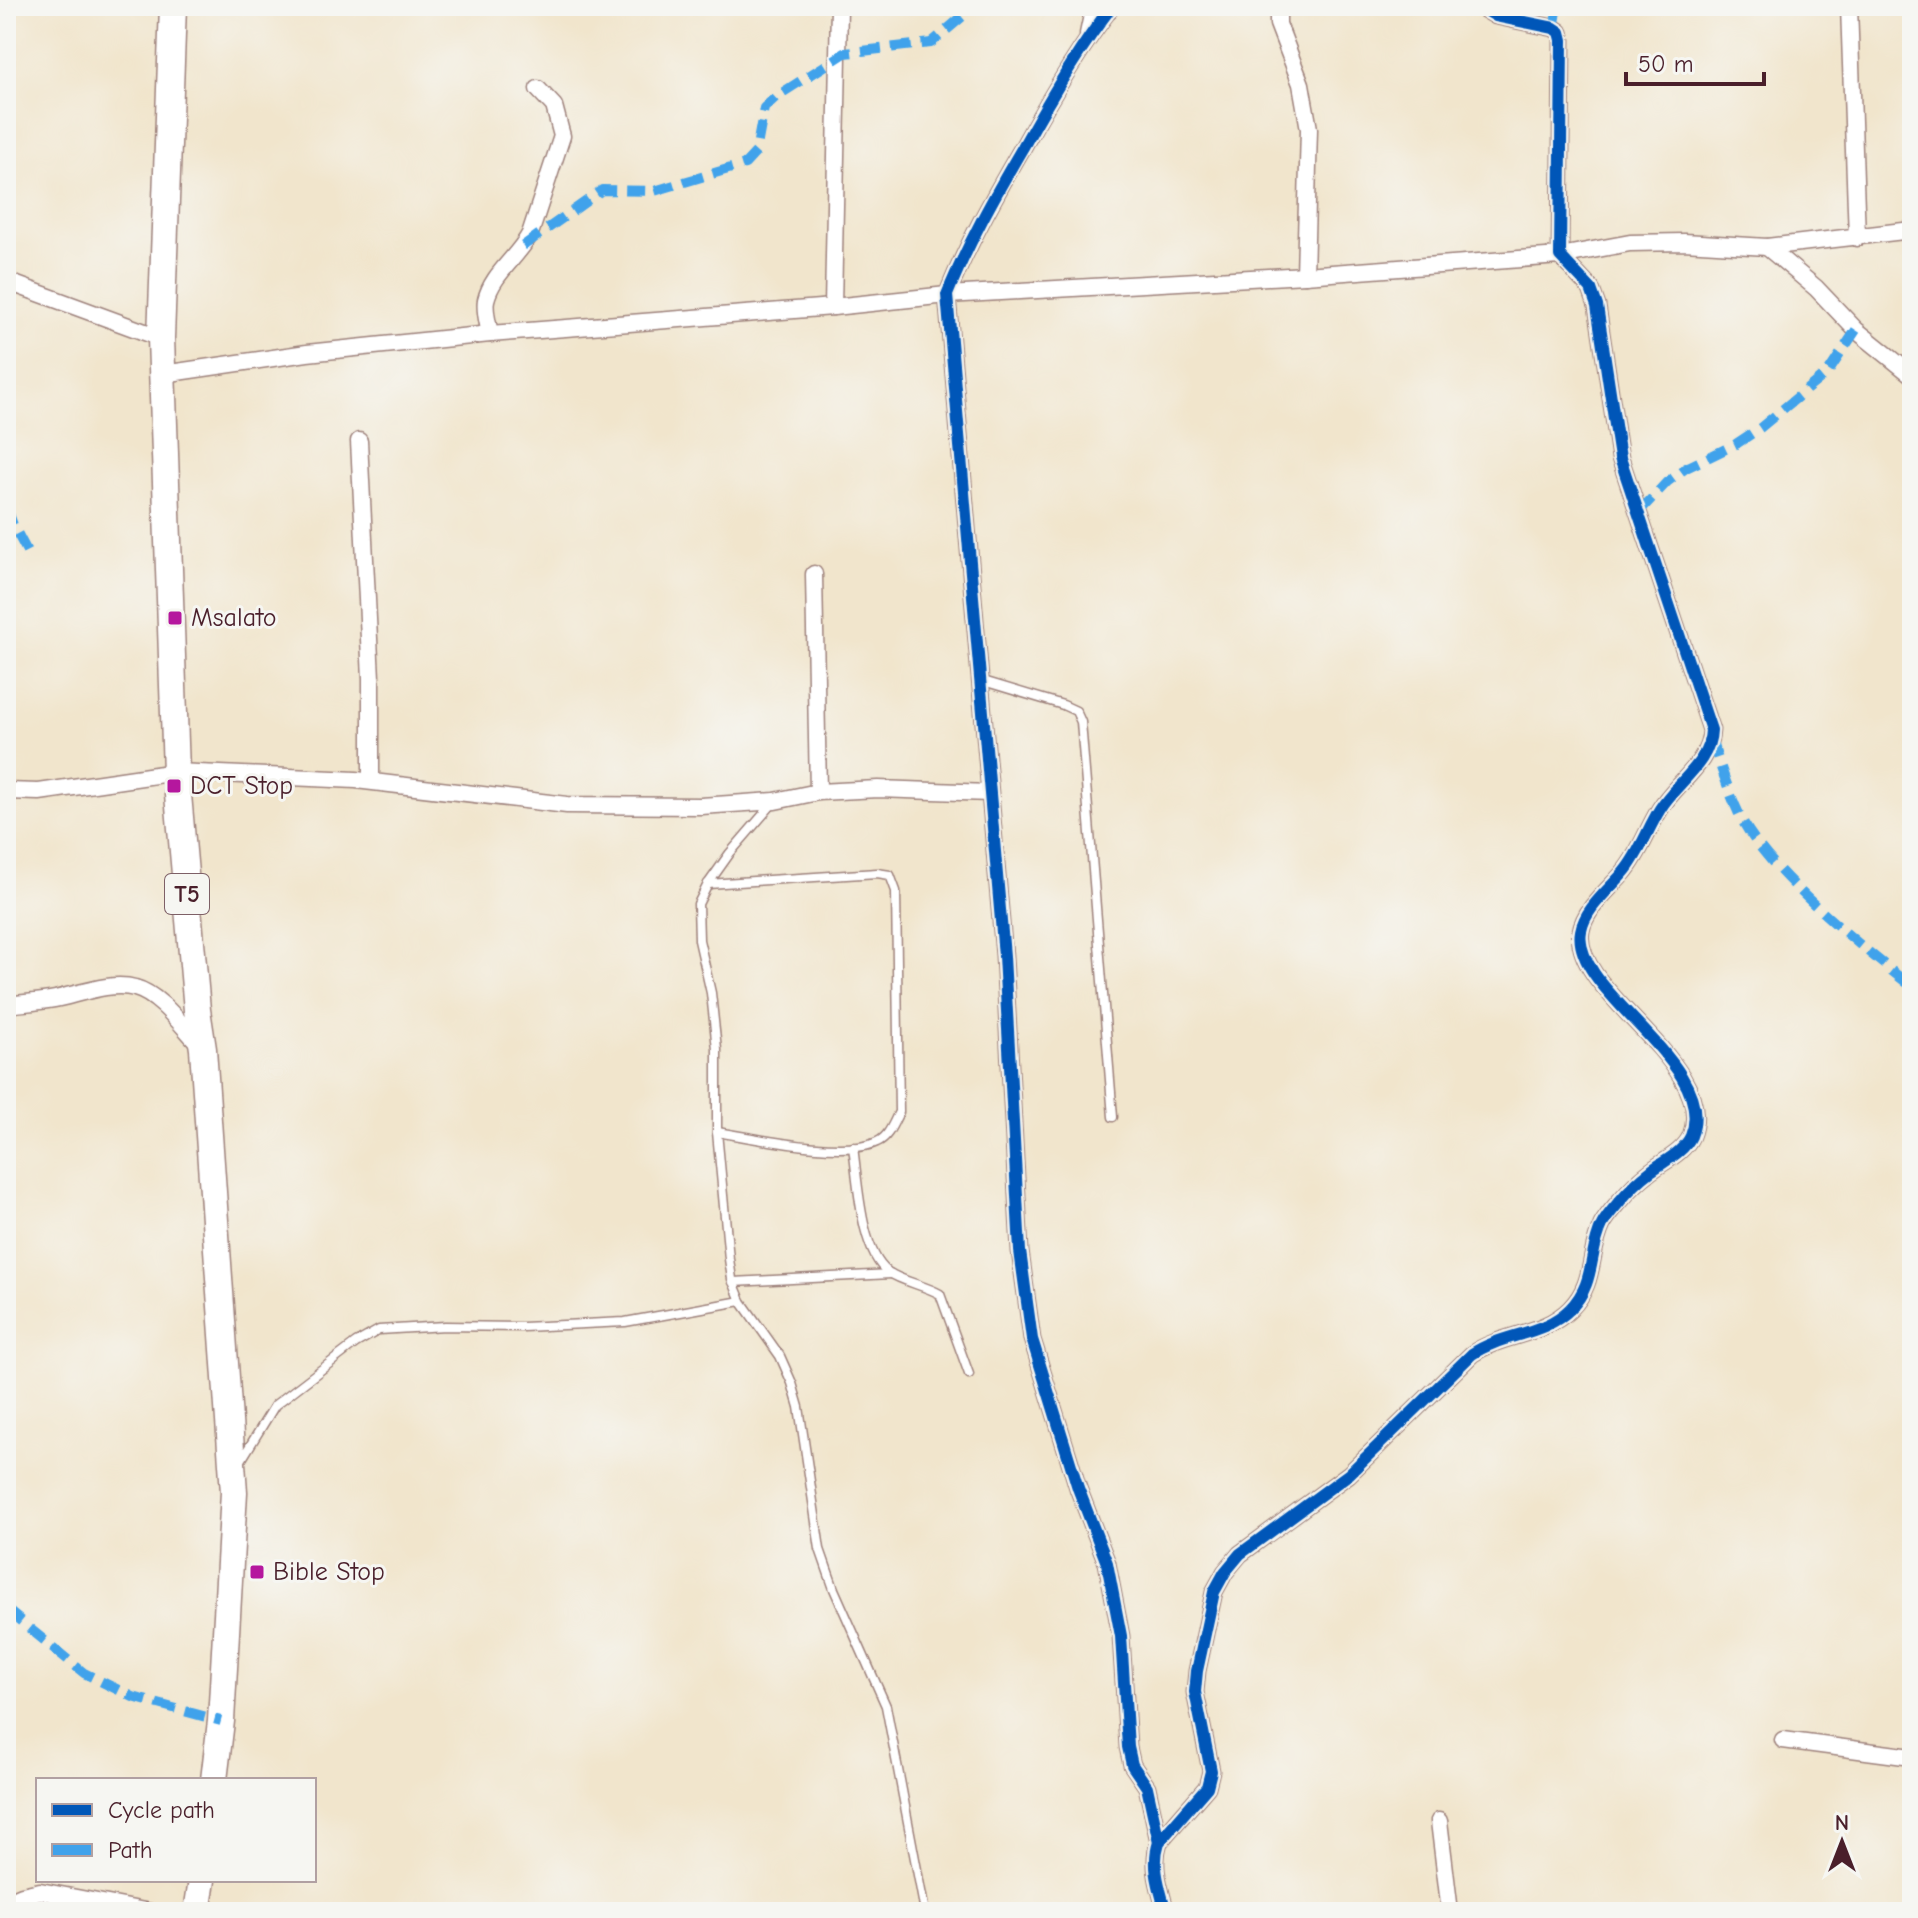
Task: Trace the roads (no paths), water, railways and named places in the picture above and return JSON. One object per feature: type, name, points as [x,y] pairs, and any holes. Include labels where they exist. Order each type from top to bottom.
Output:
[{"type":"highway","name":"T5","points":[[173,6],[161,338],[176,772],[203,1049],[234,1492],[221,1721],[214,1778]]},
{"type":"highway","points":[[197,1912],[202,1882]]},
{"type":"street","points":[[833,307],[839,6]]},
{"type":"street","points":[[1087,39],[1094,6]]},
{"type":"street","points":[[1112,6],[1087,39],[979,224],[947,295],[1004,956],[1020,1251],[1032,1339],[1078,1488],[1107,1563],[1121,1636],[1128,1747],[1132,1765],[1147,1787],[1159,1842],[1155,1863],[1166,1912]]},
{"type":"street","points":[[1278,6],[1278,24],[1301,84],[1308,119],[1305,275]]},
{"type":"street","points":[[1159,1842],[1207,1787],[1211,1771],[1199,1714],[1196,1681],[1214,1592],[1225,1572],[1240,1554],[1349,1474],[1472,1354],[1487,1344],[1550,1324],[1572,1307],[1588,1281],[1603,1224],[1631,1188],[1683,1147],[1691,1135],[1690,1090],[1675,1065],[1593,972],[1582,945],[1581,931],[1585,920],[1626,870],[1667,799],[1697,766],[1711,739],[1711,730],[1620,458],[1597,306],[1591,289],[1560,256],[1560,32],[1554,28],[1496,16],[1479,6]]},
{"type":"street","points":[[1849,6],[1857,238]]},
{"type":"street","points":[[490,334],[486,300],[497,278],[530,234],[562,136],[554,106],[538,89]]},
{"type":"street","points":[[163,374],[307,353],[490,334],[947,295],[1305,275],[1560,256],[1630,243],[1684,242],[1767,247],[1912,230]]},
{"type":"street","points":[[1767,247],[1816,288],[1856,330],[1912,375]]},
{"type":"street","points":[[6,281],[161,338]]},
{"type":"street","points":[[359,441],[371,678],[371,781]]},
{"type":"street","points":[[814,574],[818,792]]},
{"type":"street","points":[[6,791],[39,792],[176,772],[371,781],[567,805],[701,806],[775,801],[818,792],[878,789],[989,793]]},
{"type":"street","points":[[6,1005],[53,1000],[98,989],[136,988],[171,1013],[203,1049]]},
{"type":"street","points":[[1783,1740],[1912,1757]]},
{"type":"street","points":[[1439,1821],[1450,1912]]},
{"type":"street","points":[[6,1902],[40,1891],[150,1912]]},
{"type":"lane","points":[[979,680],[1063,705],[1076,711],[1081,722],[1113,1117]]},
{"type":"lane","points":[[775,801],[730,853],[698,904],[697,921],[717,1049],[717,1132],[729,1259],[733,1282],[741,1301],[780,1356],[792,1383],[799,1407],[820,1549],[834,1589],[886,1706],[925,1912]]},
{"type":"lane","points":[[708,884],[850,873],[890,875],[896,891],[899,1112],[888,1133],[878,1142],[853,1147],[819,1147],[717,1132]]},
{"type":"lane","points":[[853,1147],[864,1218],[879,1264],[891,1274],[940,1294],[969,1374]]},
{"type":"lane","points":[[733,1282],[891,1274]]},
{"type":"lane","points":[[233,1473],[275,1405],[356,1343],[379,1330],[625,1322],[741,1301]]},
{"type":"place","name":"Msalato","points":[[175,618]]},
{"type":"place","name":"DCT Stop","points":[[174,786]]},
{"type":"place","name":"Bible Stop","points":[[257,1572]]}]
